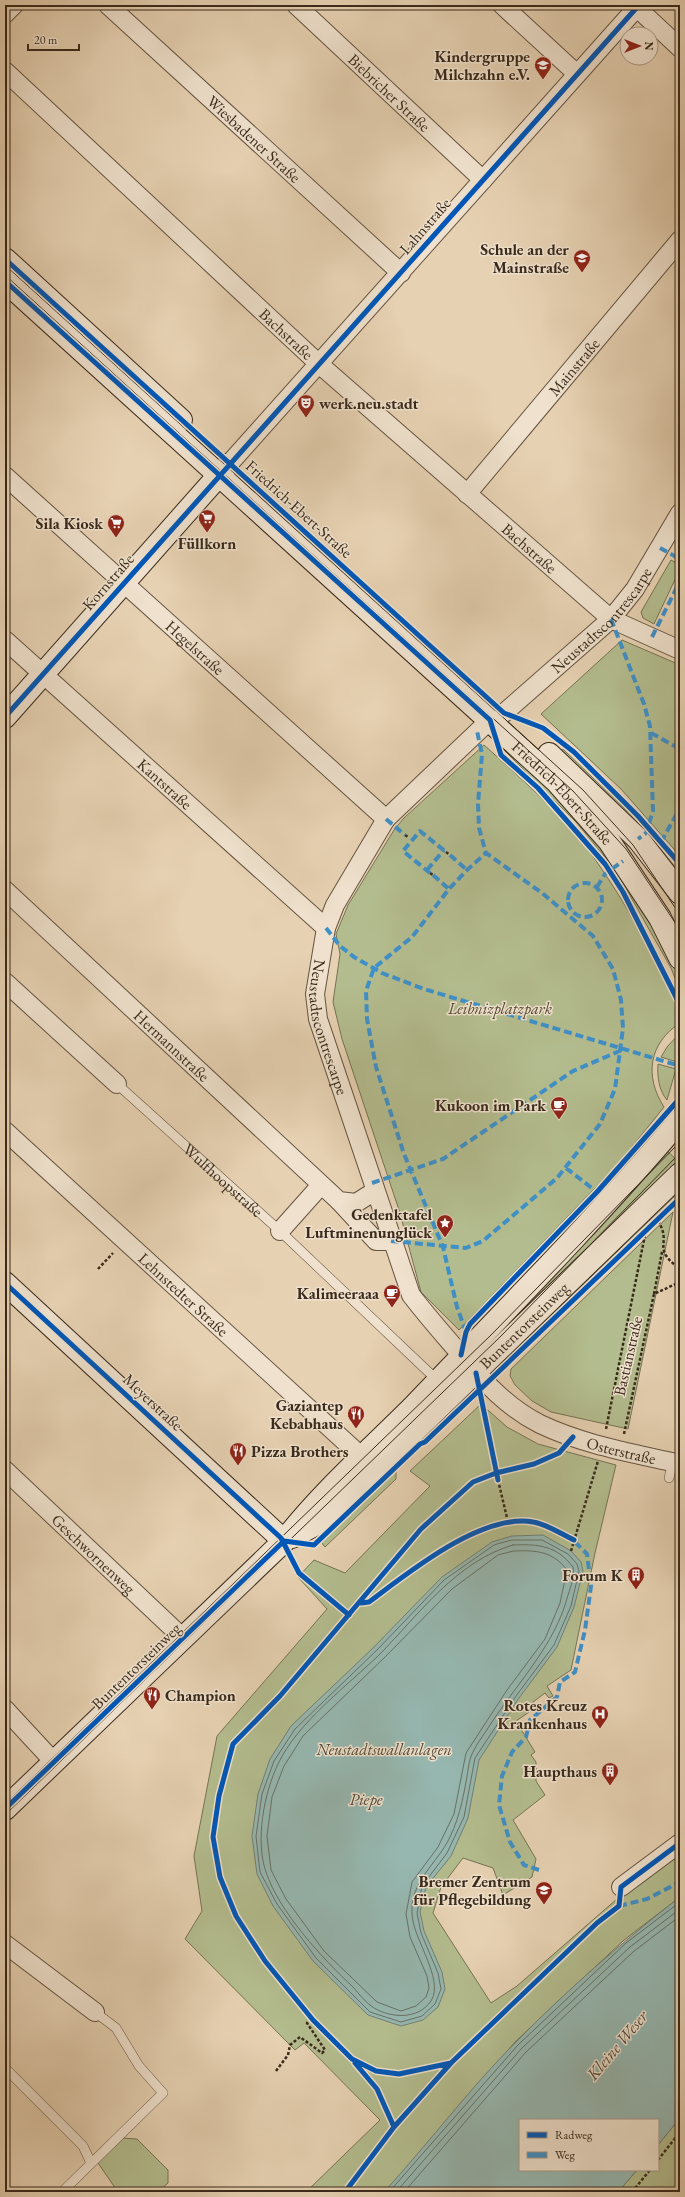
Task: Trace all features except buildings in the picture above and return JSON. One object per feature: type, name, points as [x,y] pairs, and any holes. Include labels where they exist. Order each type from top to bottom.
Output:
[{"type":"street","points":[[5,14],[14,5]]},
{"type":"street","name":"Wiesbadener Straße","points":[[108,5],[401,273]]},
{"type":"street","name":"Biebricher Straße","points":[[296,5],[483,180]]},
{"type":"street","points":[[502,5],[577,74]]},
{"type":"street","points":[[636,6],[680,48]]},
{"type":"street","name":"Lahnstraße","points":[[224,469],[401,273],[636,6]]},
{"type":"street","name":"Bachstraße","points":[[5,71],[319,364],[611,619],[680,650]]},
{"type":"street","name":"Mainstraße","points":[[467,494],[680,240]]},
{"type":"street","name":"Friedrich-Ebert-Straße","points":[[5,259],[224,469],[497,717],[638,839],[680,893]]},
{"type":"street","name":"Friedrich-Ebert-Straße","points":[[5,281],[224,469]]},
{"type":"street","name":"Kornstraße","points":[[5,717],[224,469]]},
{"type":"street","name":"Hegelstraße","points":[[5,476],[386,819]]},
{"type":"street","name":"Neustadtscontrescarpe","points":[[468,1364],[411,1295],[391,1241],[318,1019],[315,994],[326,928],[335,905],[386,819],[497,717],[611,619],[635,589],[680,513]]},
{"type":"street","name":"Kantstraße","points":[[5,640],[326,928]]},
{"type":"street","name":"Friedrich-Ebert-Straße","points":[[497,717],[556,780],[609,841],[660,918],[680,958]]},
{"type":"street","name":"Hermannstraße","points":[[5,890],[339,1201],[376,1241],[391,1241]]},
{"type":"street","name":"Wulfhoopstraße","points":[[5,982],[117,1084]]},
{"type":"street","name":"Buntentorsteinweg","points":[[284,1541],[318,1523],[468,1364],[680,1120]]},
{"type":"street","name":"Lehnstedter Straße","points":[[5,1131],[363,1458]]},
{"type":"street","name":"Buntentorsteinweg","points":[[5,1809],[284,1541],[308,1510],[363,1458],[438,1381],[468,1364],[655,1210],[680,1174]]},
{"type":"street","points":[[280,1231],[321,1185]]},
{"type":"street","points":[[339,1201],[356,1202],[375,1192]]},
{"type":"street","name":"Meyerstraße","points":[[5,1283],[284,1541]]},
{"type":"street","name":"Osterstraße","points":[[468,1364],[495,1393],[539,1423],[573,1437],[623,1451],[674,1468]]},
{"type":"street","name":"Geschwornenweg","points":[[5,1470],[183,1638]]},
{"type":"street","points":[[5,1709],[54,1762]]},
{"type":"street","points":[[621,1887],[680,1844]]},
{"type":"street","points":[[5,1944],[95,2012]]},
{"type":"lane","name":"Wulfhoopstraße","points":[[117,1084],[280,1231],[438,1381]]},
{"type":"lane","points":[[62,2192],[163,2093],[139,2066],[116,2028],[95,2012]]},
{"type":"lane","points":[[5,2068],[83,2146],[91,2163]]},
{"type":"path","points":[[446,852],[450,855]]},
{"type":"path","points":[[602,1446],[646,1241],[646,1232]]},
{"type":"path","points":[[98,1269],[116,1250]]},
{"type":"path","points":[[662,1251],[667,1259],[680,1269]]},
{"type":"path","points":[[654,1294],[680,1282]]},
{"type":"path","points":[[571,1551],[594,1477]]},
{"type":"path","points":[[498,1480],[508,1522]]},
{"type":"path","points":[[276,2071],[288,2055],[290,2045],[300,2037],[322,2053],[325,2050],[307,2023],[311,2018]]},
{"type":"path","points":[[659,2159],[680,2132]]},
{"type":"path","points":[[632,2192],[649,2171]]},
{"type":"green space","points":[[671,560],[680,565],[680,569],[654,624],[643,618],[641,612]]},
{"type":"green space","points":[[622,640],[680,665],[680,856],[621,789],[541,714]]},
{"type":"green space","points":[[504,744],[546,782],[611,858],[608,861],[576,822],[501,747]]},
{"type":"green space","name":"Leibnizplatzpark","points":[[484,745],[560,817],[587,848],[599,865],[632,916],[651,952],[677,1006],[680,1014],[680,1023],[662,1040],[656,1050],[653,1061],[652,1072],[654,1084],[664,1107],[619,1163],[459,1330],[421,1292],[399,1210],[342,1039],[333,1002],[340,954],[336,934],[348,905],[394,830],[404,818]]},
{"type":"green space","points":[[563,749],[624,808],[656,843],[680,873],[680,882],[561,753]]},
{"type":"green space","points":[[619,869],[675,965],[680,978],[680,991],[671,968],[616,871]]},
{"type":"green space","points":[[680,1033],[680,1053],[677,1062],[661,1057],[667,1047]]},
{"type":"green space","points":[[658,1064],[676,1069],[667,1100],[659,1083]]},
{"type":"green space","points":[[665,1149],[679,1162],[501,1343],[489,1331]]},
{"type":"green space","points":[[680,1184],[680,1191],[502,1363],[500,1361]]},
{"type":"green space","points":[[673,1212],[628,1429],[551,1412],[532,1401],[515,1385],[510,1376],[511,1369]]},
{"type":"green space","name":"Neustadtswallanlagen","points":[[481,1404],[507,1427],[538,1444],[616,1465],[595,1553],[571,1670],[547,1686],[553,1696],[549,1698],[545,1693],[533,1702],[535,1708],[516,1721],[535,1752],[531,1755],[536,1762],[536,1781],[545,1795],[513,1820],[536,1859],[532,1877],[503,1895],[493,1868],[463,1858],[441,1887],[433,1913],[491,2003],[517,1986],[633,1885],[680,1854],[680,1897],[624,1940],[515,2042],[418,2155],[384,2192],[306,2192],[380,2120],[304,2043],[295,2050],[185,1939],[202,1911],[194,1856],[217,1736],[327,1609],[298,1577],[314,1560],[345,1573],[430,1486],[410,1471]]},
{"type":"green space","points":[[396,1470],[396,1479],[325,1547],[321,1542]]},
{"type":"green space","points":[[680,2118],[680,2192],[618,2192],[636,2171],[659,2171],[659,2144]]},
{"type":"green space","points":[[123,2138],[137,2139],[168,2170],[168,2183],[158,2192],[118,2192],[98,2163],[99,2160]]},
{"type":"water","name":"Piepe","points":[[543,1535],[571,1551],[581,1562],[583,1571],[574,1607],[557,1647],[519,1698],[479,1760],[468,1818],[451,1856],[426,1887],[420,1912],[424,1931],[442,1972],[445,1989],[438,2007],[423,2020],[401,2026],[368,2015],[313,1961],[273,1906],[257,1874],[252,1836],[258,1794],[270,1759],[291,1726],[374,1647],[442,1577],[492,1542],[512,1536]]},
{"type":"water","name":"Kleine Weser","points":[[680,1897],[680,2118],[659,2144],[659,2119],[519,2119],[519,2171],[636,2171],[618,2192],[384,2192],[499,2060],[555,2004],[637,1931]]},
{"type":"tram line","points":[[5,265],[583,790],[633,845],[680,915]]},
{"type":"tram line","points":[[5,275],[573,791],[626,849],[680,930]]},
{"type":"tram line","points":[[5,1804],[491,1335],[680,1142]]},
{"type":"tram line","points":[[5,1815],[501,1336],[680,1153]]},
{"type":"marked path","points":[[660,548],[680,559]]},
{"type":"marked path","points":[[652,637],[680,581]]},
{"type":"marked path","points":[[611,619],[644,704],[650,726],[653,811],[646,833],[638,839]]},
{"type":"marked path","points":[[391,1241],[466,1248],[483,1241],[557,1178],[600,1124],[615,1089],[623,1028],[621,1000],[613,969],[593,936],[542,893],[486,853],[479,828],[478,804],[482,754],[477,731]]},
{"type":"marked path","points":[[651,733],[680,749]]},
{"type":"marked path","points":[[661,842],[680,808]]},
{"type":"marked path","points":[[386,819],[405,835]]},
{"type":"marked path","points":[[430,873],[403,851],[420,831],[446,852]]},
{"type":"marked path","points":[[427,870],[444,850]]},
{"type":"marked path","points":[[466,1332],[457,1307],[443,1247],[404,1154],[376,1067],[367,1019],[366,991],[374,968],[412,937],[449,889],[486,853]]},
{"type":"marked path","points":[[450,855],[467,870]]},
{"type":"marked path","points":[[597,887],[605,874],[623,861]]},
{"type":"marked path","points":[[433,875],[449,889]]},
{"type":"marked path","points":[[582,883],[588,883],[592,884],[599,890],[602,900],[601,907],[595,914],[588,917],[582,917],[578,916],[571,910],[568,903],[568,897],[569,893],[575,886],[582,883]]},
{"type":"marked path","points":[[326,928],[340,946],[354,957],[382,973],[424,989],[680,1066]]},
{"type":"marked path","points":[[372,1183],[443,1159],[573,1071],[622,1050]]},
{"type":"marked path","points":[[566,1168],[597,1192]]},
{"type":"marked path","points":[[539,1870],[524,1865],[510,1842],[499,1805],[502,1776],[512,1752],[526,1737],[530,1720],[557,1697],[560,1682],[575,1672],[585,1630],[591,1586],[587,1554],[571,1538]]},
{"type":"marked path","points":[[619,1906],[647,1899],[680,1882]]},
{"type":"cycle path","points":[[5,717],[639,5]]},
{"type":"cycle path","points":[[5,259],[504,713],[543,728],[574,752],[638,816],[680,864]]},
{"type":"cycle path","points":[[5,281],[490,720],[501,755],[538,788],[605,864],[623,892],[680,1005]]},
{"type":"cycle path","points":[[461,1355],[466,1332],[470,1324],[597,1192],[680,1098]]},
{"type":"cycle path","points":[[284,1541],[314,1545],[420,1444],[425,1442],[680,1198]]},
{"type":"cycle path","points":[[5,1283],[281,1538],[299,1573],[349,1615]]},
{"type":"cycle path","points":[[476,1373],[498,1480]]},
{"type":"cycle path","points":[[451,2063],[399,2074],[376,2071],[352,2059],[313,2020],[265,1961],[236,1916],[220,1877],[213,1837],[219,1796],[233,1744],[280,1696],[421,1529],[473,1482],[496,1473],[534,1464],[559,1453],[573,1437]]},
{"type":"cycle path","points":[[361,1603],[369,1602],[446,1548],[491,1527],[513,1522],[533,1522],[549,1527],[574,1540]]},
{"type":"cycle path","points":[[5,1809],[284,1541]]},
{"type":"cycle path","points":[[345,2192],[394,2127],[451,2063],[597,1923],[619,1906],[621,1887],[680,1843]]},
{"type":"cycle path","points":[[355,2063],[377,2089],[394,2127]]},
{"type":"place","name":"Kindergruppe Milchzahn e.V.","points":[[543,80]]},
{"type":"place","name":"Schule an der Mainstraße","points":[[582,273]]},
{"type":"place","name":"werk.neu.stadt","points":[[306,418]]},
{"type":"place","name":"Füllkorn","points":[[207,533]]},
{"type":"place","name":"Sila Kiosk","points":[[116,538]]},
{"type":"place","name":"Kukoon im Park","points":[[559,1120]]},
{"type":"place","name":"Gedenktafel Luftminenunglück","points":[[445,1238]]},
{"type":"place","name":"Kalimeeraaa","points":[[392,1308]]},
{"type":"place","name":"Gaziantep Kebabhaus","points":[[356,1429]]},
{"type":"place","name":"Pizza Brothers","points":[[238,1466]]},
{"type":"place","name":"Forum K","points":[[636,1590]]},
{"type":"place","name":"Champion","points":[[152,1710]]},
{"type":"place","name":"Rotes Kreuz Krankenhaus","points":[[600,1729]]},
{"type":"place","name":"Haupthaus","points":[[610,1786]]},
{"type":"place","name":"Bremer Zentrum für Pflegebildung","points":[[544,1905]]}]
